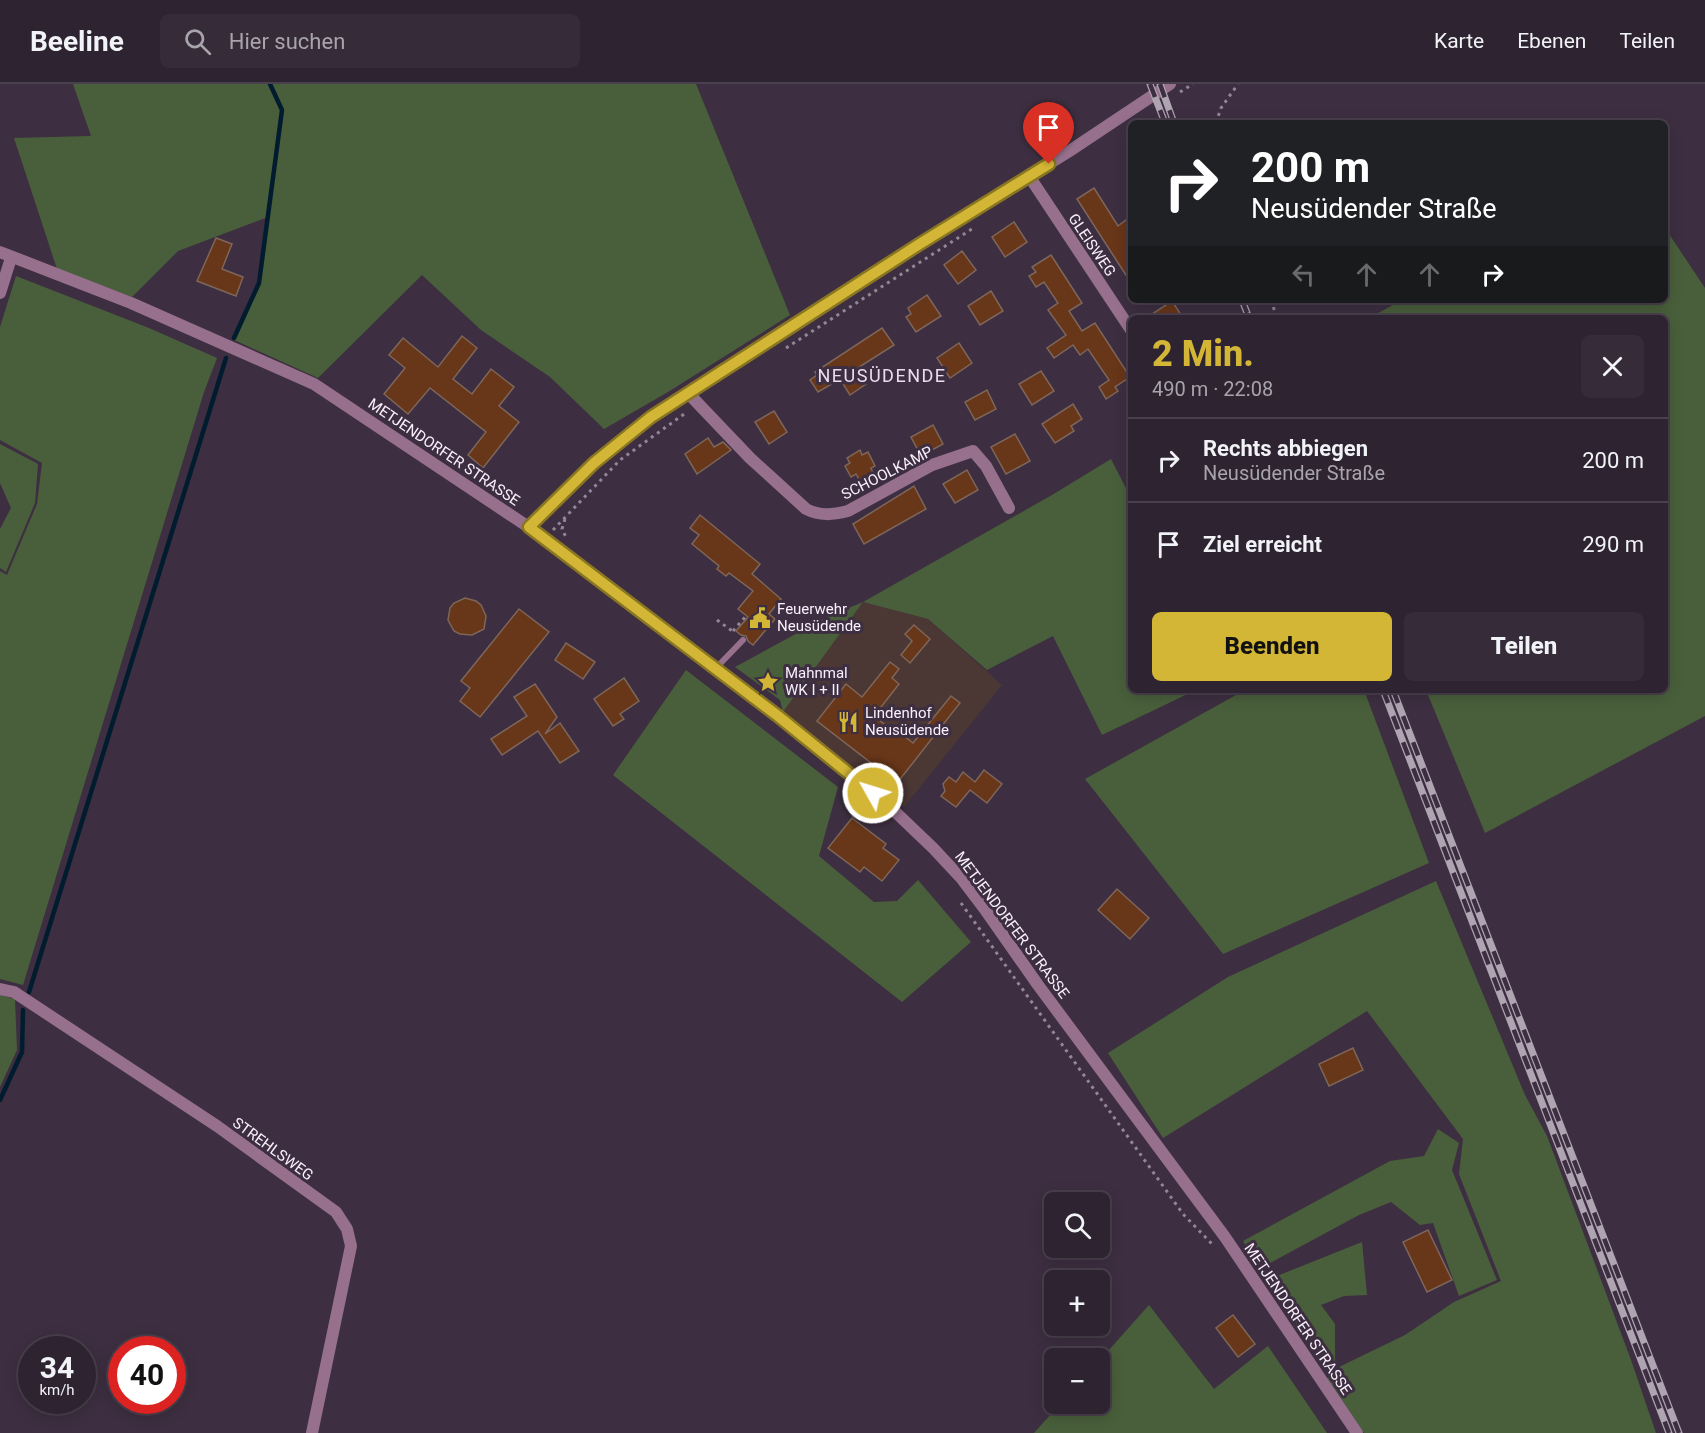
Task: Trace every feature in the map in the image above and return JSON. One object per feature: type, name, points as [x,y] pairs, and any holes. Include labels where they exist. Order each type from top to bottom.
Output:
[{"type":"street","points":[[529,527],[611,447],[651,417],[1170,84]]},
{"type":"street","name":"GLEISWEG","points":[[1029,176],[1128,325]]},
{"type":"street","points":[[0,293],[5,255]]},
{"type":"street","name":"METJENDORFER STRASSE","points":[[5,255],[131,303],[314,384],[545,538],[716,668],[887,804],[962,879],[1225,1237],[1356,1433]]},
{"type":"street","name":"SCHOOLKAMP","points":[[688,393],[750,458],[806,509],[814,513],[836,514],[848,511],[932,465],[973,451],[986,466],[1009,508]]},
{"type":"street","name":"STREHLSWEG","points":[[0,989],[14,992],[217,1126],[336,1212],[347,1229],[351,1246],[312,1433]]},
{"type":"lane","points":[[716,668],[743,640]]},
{"type":"path","points":[[1217,120],[1221,108],[1238,84]]},
{"type":"path","points":[[786,348],[981,224]]},
{"type":"path","points":[[545,538],[621,460],[697,404]]},
{"type":"path","points":[[733,631],[746,616]]},
{"type":"path","points":[[717,620],[743,640]]},
{"type":"path","points":[[959,899],[1183,1214],[1221,1253]]},
{"type":"shaded area","points":[[863,602],[928,619],[1002,685],[904,807],[783,712]]},
{"type":"green space","points":[[73,84],[696,84],[790,315],[668,392],[604,429],[550,377],[481,330],[422,275],[318,378],[232,339],[259,283],[268,217],[178,251],[132,297],[57,269],[14,138],[91,136]]},
{"type":"green space","points":[[1668,232],[1705,288],[1705,716],[1485,833],[1427,693],[1668,693],[1668,315],[1374,315],[1396,303],[1668,303]]},
{"type":"green space","points":[[16,276],[149,328],[217,358],[204,392],[23,985],[0,979],[0,571],[7,575],[37,504],[42,463],[0,440],[0,327]]},
{"type":"green space","points":[[0,444],[38,464],[35,503],[6,572],[0,568],[0,529],[11,508],[0,483]]},
{"type":"green space","points":[[1111,459],[1128,492],[1128,693],[1190,693],[1102,735],[1053,636],[987,670],[928,619],[863,602]]},
{"type":"green space","points":[[863,602],[783,712],[780,700],[735,667],[827,617]]},
{"type":"green space","points":[[686,670],[838,787],[819,856],[874,902],[897,901],[918,880],[971,942],[902,1002],[613,775]]},
{"type":"green space","points":[[1240,693],[1365,693],[1429,863],[1223,954],[1085,779]]},
{"type":"green space","points":[[1436,881],[1525,1095],[1547,1136],[1656,1433],[1364,1433],[1327,1378],[1341,1366],[1405,1335],[1454,1302],[1501,1281],[1459,1174],[1463,1139],[1367,1011],[1163,1138],[1108,1053],[1228,977]]},
{"type":"green space","points":[[0,995],[15,999],[17,1050],[0,1087]]},
{"type":"green space","points":[[1438,1129],[1459,1143],[1452,1170],[1497,1280],[1459,1296],[1433,1223],[1420,1225],[1391,1202],[1359,1215],[1259,1269],[1243,1241],[1390,1161],[1424,1156]]},
{"type":"green space","points":[[1362,1242],[1367,1295],[1344,1296],[1321,1305],[1335,1324],[1335,1365],[1327,1370],[1267,1280]]},
{"type":"green space","points":[[1149,1305],[1214,1389],[1268,1346],[1327,1433],[1034,1433],[1051,1414],[1110,1414],[1110,1349]]},
{"type":"building","points":[[1094,188],[1118,226],[1128,218],[1128,278],[1077,199]]},
{"type":"building","points":[[1014,222],[1027,242],[1005,257],[992,237]]},
{"type":"building","points":[[216,238],[232,244],[222,269],[243,277],[236,296],[197,281]]},
{"type":"building","points":[[962,251],[976,270],[958,284],[944,265]]},
{"type":"building","points":[[1051,255],[1082,303],[1069,311],[1082,331],[1095,323],[1128,374],[1128,378],[1115,387],[1118,391],[1106,399],[1099,387],[1109,380],[1088,349],[1080,355],[1073,345],[1054,358],[1047,348],[1066,335],[1048,310],[1058,303],[1044,282],[1036,287],[1029,276],[1036,272],[1032,267]]},
{"type":"building","points":[[991,291],[1003,311],[980,325],[968,306]]},
{"type":"building","points":[[927,295],[941,316],[916,332],[906,317],[911,314],[908,308]]},
{"type":"building","points":[[1169,303],[1173,303],[1181,315],[1151,315]]},
{"type":"building","points":[[882,328],[894,345],[856,369],[866,384],[850,395],[840,379],[818,392],[810,380],[817,375],[815,372]]},
{"type":"building","points":[[462,336],[477,348],[453,379],[472,394],[491,369],[514,387],[499,406],[519,422],[483,468],[468,455],[486,432],[430,388],[408,414],[384,394],[405,368],[389,355],[403,338],[438,367]]},
{"type":"building","points":[[959,343],[972,363],[950,378],[937,358]]},
{"type":"building","points":[[1041,371],[1054,391],[1032,405],[1019,384]]},
{"type":"building","points":[[987,390],[996,409],[975,420],[965,402]]},
{"type":"building","points":[[1073,404],[1082,419],[1071,426],[1074,431],[1055,443],[1042,424]]},
{"type":"building","points":[[774,411],[787,432],[769,444],[755,422]]},
{"type":"building","points":[[933,425],[943,444],[921,456],[911,437]]},
{"type":"building","points":[[1015,434],[1030,461],[1006,474],[991,447]]},
{"type":"building","points":[[708,438],[714,447],[723,442],[731,450],[697,474],[685,454]]},
{"type":"building","points":[[860,450],[862,455],[868,452],[875,466],[871,468],[873,473],[860,481],[856,474],[851,477],[845,466],[850,463],[847,458]]},
{"type":"building","points":[[967,470],[978,490],[955,503],[943,484]]},
{"type":"building","points":[[914,486],[926,509],[864,544],[853,524]]},
{"type":"building","points":[[700,515],[760,564],[752,574],[781,599],[769,614],[775,619],[753,645],[746,636],[736,631],[748,617],[738,609],[753,591],[729,573],[726,576],[717,569],[719,566],[692,544],[699,535],[690,528]]},
{"type":"building","points":[[465,598],[481,605],[486,616],[484,629],[472,635],[454,631],[448,620],[450,608],[454,603]]},
{"type":"building","points":[[519,609],[549,632],[480,717],[460,701],[470,688],[461,681]]},
{"type":"building","points":[[914,625],[930,639],[910,663],[901,655],[912,641],[905,634]]},
{"type":"building","points":[[566,643],[595,662],[583,679],[555,660]]},
{"type":"building","name":"Lindenhof Neusüdende","points":[[890,662],[899,669],[892,678],[899,684],[874,716],[898,735],[899,732],[913,743],[951,696],[960,703],[897,783],[817,721],[846,684],[862,697]]},
{"type":"building","points":[[624,678],[639,701],[620,714],[624,719],[613,726],[594,699]]},
{"type":"building","points":[[535,684],[557,717],[545,734],[560,723],[579,751],[560,763],[538,731],[502,755],[491,739],[527,716],[514,697]]},
{"type":"building","points":[[984,770],[1002,784],[987,803],[970,790],[956,807],[941,796],[945,791],[943,784],[949,777],[956,782],[963,772],[975,782]]},
{"type":"building","points":[[852,818],[886,844],[883,848],[899,860],[882,881],[864,867],[860,872],[828,848]]},
{"type":"building","points":[[1117,889],[1149,918],[1130,939],[1098,910]]},
{"type":"building","points":[[1353,1048],[1363,1070],[1329,1086],[1319,1064]]},
{"type":"building","points":[[1428,1230],[1452,1280],[1427,1292],[1403,1242]]},
{"type":"building","points":[[1233,1315],[1255,1344],[1238,1357],[1216,1328]]},
{"type":"waterway","points":[[234,338],[259,283],[282,110],[270,84]]},
{"type":"waterway","points":[[29,992],[226,358]]},
{"type":"waterway","points":[[0,1100],[22,1052],[23,1010]]},
{"type":"railway","points":[[1150,84],[1164,120]]},
{"type":"railway","points":[[1160,84],[1173,120]]},
{"type":"railway","points":[[1243,303],[1248,315]]},
{"type":"railway","points":[[1384,693],[1669,1433]]},
{"type":"railway","points":[[1394,693],[1679,1433]]},
{"type":"place","name":"Feuerwehr Neusüdende","points":[[760,618]]},
{"type":"place","name":"Mahnmal WK I + II","points":[[768,682]]},
{"type":"place","name":"Lindenhof Neusüdende","points":[[848,722]]},
{"type":"district","name":"NEUSÜDENDE","points":[[882,376]]},
{"type":"route","points":[[873,793],[778,716],[529,527],[611,447],[651,417],[918,245],[1049,164]]}]
